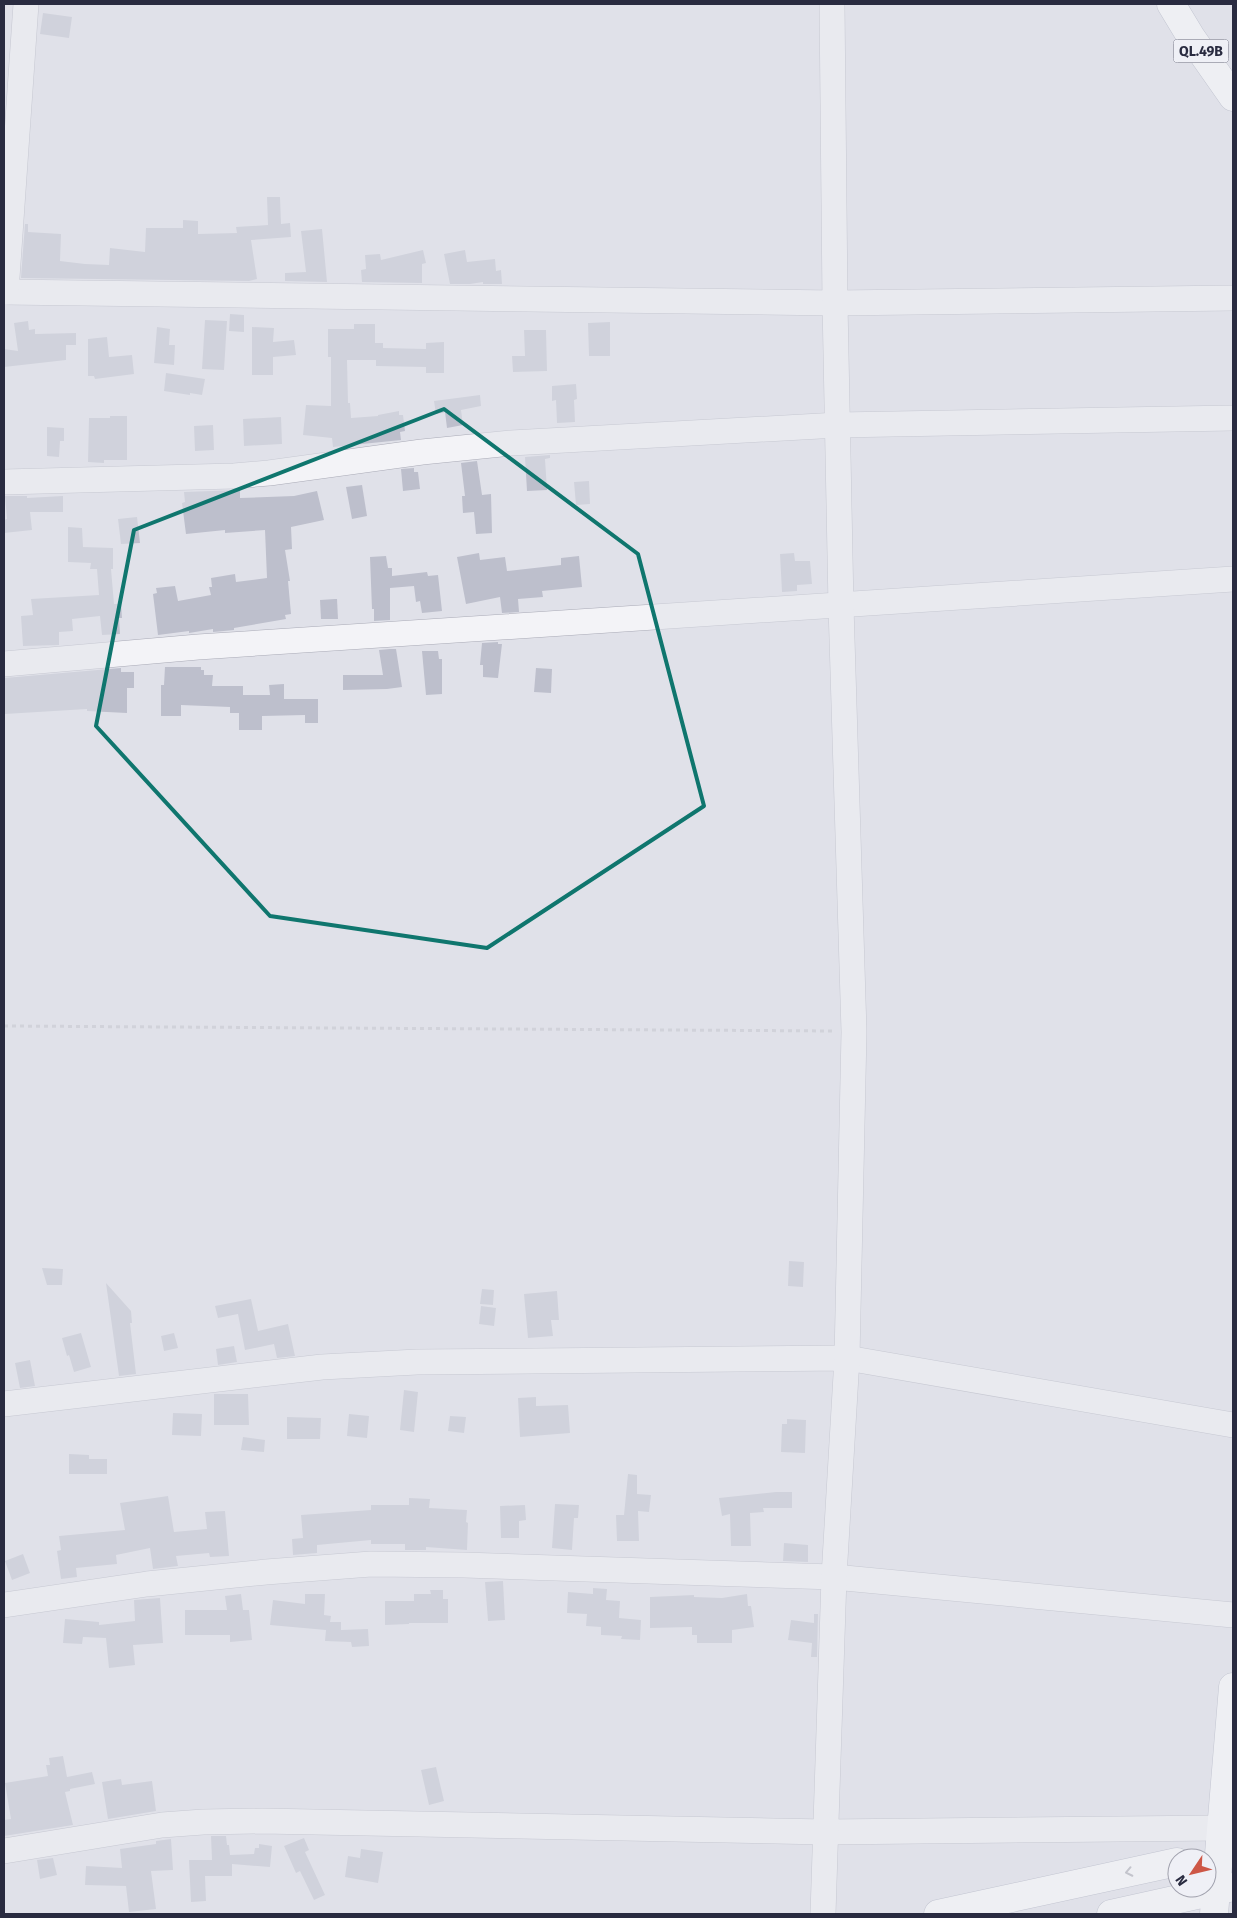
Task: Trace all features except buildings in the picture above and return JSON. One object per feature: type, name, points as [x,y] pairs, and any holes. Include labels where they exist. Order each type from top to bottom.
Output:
[{"type":"main road","name":"QL.49B","points":[[1171,4],[1191,37],[1233,97]]},
{"type":"main road","points":[[1110,1914],[1221,1898],[1217,1847],[1233,1686]]},
{"type":"main road","points":[[938,1914],[1167,1864]]},
{"type":"street","points":[[26,4],[5,292],[835,303],[1233,298]]},
{"type":"street","points":[[823,1914],[834,1577],[847,1358],[854,1032],[841,606],[832,4]]},
{"type":"street","points":[[4,482],[234,476],[269,473],[431,450],[511,443],[838,425],[1233,418]]},
{"type":"street","points":[[4,664],[198,647],[1233,579]]},
{"type":"street","points":[[4,1404],[322,1367],[417,1362],[847,1358],[1233,1425]]},
{"type":"street","points":[[4,1605],[218,1576],[371,1564],[550,1567],[834,1577],[1233,1615]]},
{"type":"street","points":[[4,1851],[162,1825],[252,1821],[826,1832],[1217,1847]]},
{"type":"path","points":[[4,1026],[854,1032]]},
{"type":"highlighted area","points":[[444,409],[638,554],[704,806],[487,948],[270,916],[96,726],[134,530]]}]
